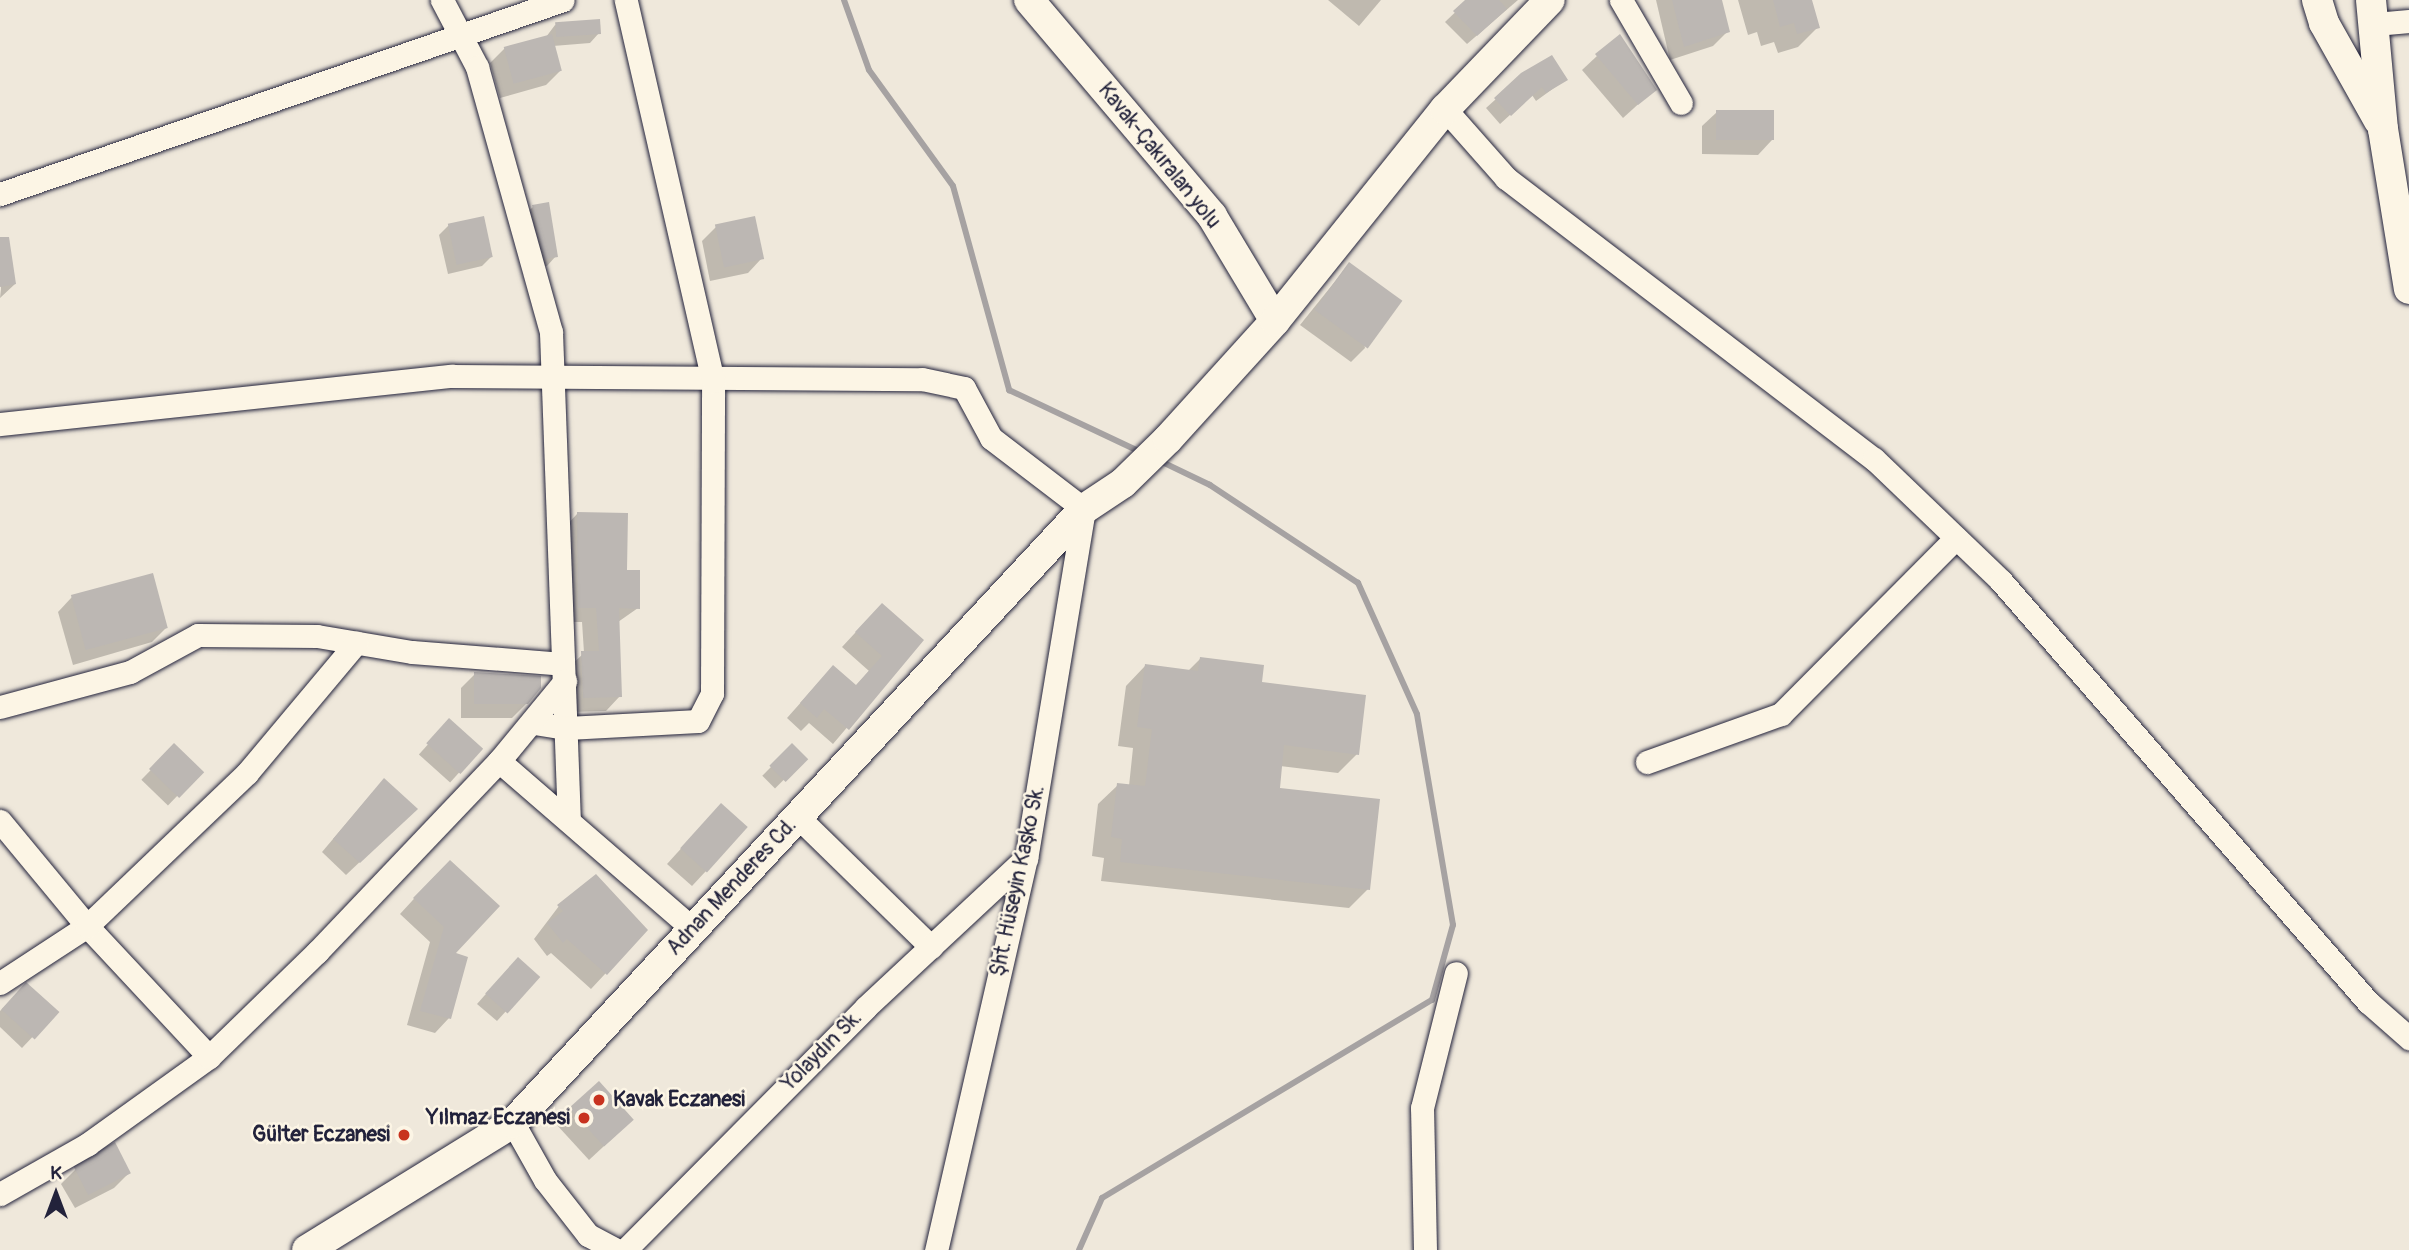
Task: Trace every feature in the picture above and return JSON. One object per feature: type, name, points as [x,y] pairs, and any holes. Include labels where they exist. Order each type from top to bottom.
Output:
[{"type":"main road","name":"Kavak-Çakıralan yolu","points":[[1029,0],[1212,216],[1275,321]]},
{"type":"main road","name":"Adnan Menderes Cd.","points":[[321,1246],[513,1123],[1084,509],[1123,483],[1168,439],[1275,321],[1445,109],[1550,0]]},
{"type":"main road","points":[[2317,0],[2324,23],[2383,129]]},
{"type":"main road","points":[[2373,12],[2383,129],[2409,283]]},
{"type":"street","points":[[442,0],[477,67],[551,332],[569,821]]},
{"type":"street","points":[[0,194],[563,0]]},
{"type":"street","points":[[534,723],[567,728],[698,721],[712,693],[713,381],[626,0]]},
{"type":"street","points":[[1621,0],[1681,103]]},
{"type":"street","points":[[2373,12],[2409,21]]},
{"type":"street","points":[[1445,109],[1506,178],[1874,459],[2001,581],[2368,1002],[2409,1038]]},
{"type":"street","points":[[0,424],[452,376],[713,381],[922,379],[964,388],[991,438],[1084,509]]},
{"type":"street","name":"Şht. Hüseyin Kaşko Sk.","points":[[936,1250],[1026,858],[1084,509]]},
{"type":"street","points":[[1647,762],[1781,714],[1956,538]]},
{"type":"street","points":[[0,707],[130,672],[198,635],[317,636],[412,652],[564,672]]},
{"type":"street","points":[[0,983],[86,926],[247,772],[356,643]]},
{"type":"street","points":[[0,1194],[88,1144],[209,1057],[317,953],[499,761],[534,723],[564,672]]},
{"type":"street","points":[[499,761],[693,929]]},
{"type":"street","points":[[797,817],[931,947]]},
{"type":"street","points":[[0,821],[86,926],[209,1057]]},
{"type":"street","name":"Yolaydın Sk.","points":[[625,1250],[931,947],[1026,858]]},
{"type":"street","points":[[1425,1250],[1422,1108],[1455,973]]},
{"type":"street","points":[[513,1123],[545,1181],[588,1235],[616,1250]]},
{"type":"building","points":[[1465,0],[1499,0],[1507,9],[1477,36],[1453,11]]},
{"type":"building","points":[[1672,0],[1722,0],[1730,32],[1684,47]]},
{"type":"building","points":[[1773,0],[1812,0],[1820,28],[1797,34],[1794,23],[1780,27]]},
{"type":"building","points":[[600,19],[601,34],[556,37],[555,22]]},
{"type":"building","points":[[552,34],[562,71],[514,84],[504,47]]},
{"type":"building","points":[[1620,34],[1657,90],[1638,105],[1595,54]]},
{"type":"building","points":[[1552,55],[1568,80],[1546,93],[1542,87],[1511,116],[1494,98],[1521,73]]},
{"type":"building","points":[[1716,110],[1774,110],[1774,140],[1716,140]]},
{"type":"building","points":[[549,202],[558,257],[545,259],[532,205]]},
{"type":"building","points":[[484,216],[493,257],[457,265],[448,224]]},
{"type":"building","points":[[755,216],[764,259],[724,268],[715,225]]},
{"type":"building","points":[[0,237],[9,237],[16,284],[0,287]]},
{"type":"building","points":[[1349,262],[1402,301],[1368,349],[1314,310]]},
{"type":"building","points":[[577,512],[628,513],[627,570],[640,570],[640,609],[619,608],[622,697],[583,698],[581,651],[599,651],[596,608],[578,608]]},
{"type":"building","points":[[153,573],[168,628],[86,650],[71,595]]},
{"type":"building","points":[[882,603],[924,640],[849,730],[824,709],[817,718],[800,703],[833,665],[856,685],[882,656],[855,632]]},
{"type":"building","points":[[1200,657],[1264,665],[1262,682],[1366,695],[1359,755],[1284,745],[1280,788],[1380,799],[1370,890],[1120,862],[1122,839],[1111,837],[1117,783],[1145,786],[1152,729],[1137,727],[1145,664],[1198,671]]},
{"type":"building","points":[[474,672],[541,676],[541,688],[528,704],[474,704]]},
{"type":"building","points":[[449,718],[483,749],[460,774],[426,743]]},
{"type":"building","points":[[174,743],[204,772],[179,798],[149,769]]},
{"type":"building","points":[[792,743],[808,759],[786,782],[769,766]]},
{"type":"building","points":[[384,778],[418,809],[360,863],[333,839]]},
{"type":"building","points":[[721,803],[748,827],[707,872],[680,848]]},
{"type":"building","points":[[450,860],[500,906],[456,953],[468,957],[451,1019],[420,1011],[444,927],[413,898]]},
{"type":"building","points":[[596,874],[648,930],[607,975],[567,939],[563,943],[547,923],[563,911],[557,905]]},
{"type":"building","points":[[518,957],[540,977],[508,1013],[485,993]]},
{"type":"building","points":[[26,982],[59,1012],[35,1040],[1,1009]]},
{"type":"building","points":[[599,1081],[634,1120],[604,1146],[569,1108]]},
{"type":"building","points":[[115,1142],[131,1173],[88,1195],[72,1164]]},
{"type":"waterway","points":[[844,0],[869,70],[953,186],[1009,390],[1141,452]]},
{"type":"waterway","points":[[1079,1250],[1102,1198],[1432,1000],[1453,925],[1417,714],[1358,583],[1210,485],[1158,460]]},
{"type":"place","name":"Kavak Eczanesi","points":[[599,1100]]},
{"type":"place","name":"Yılmaz Eczanesi","points":[[584,1118]]},
{"type":"place","name":"Gülter Eczanesi","points":[[404,1135]]}]
